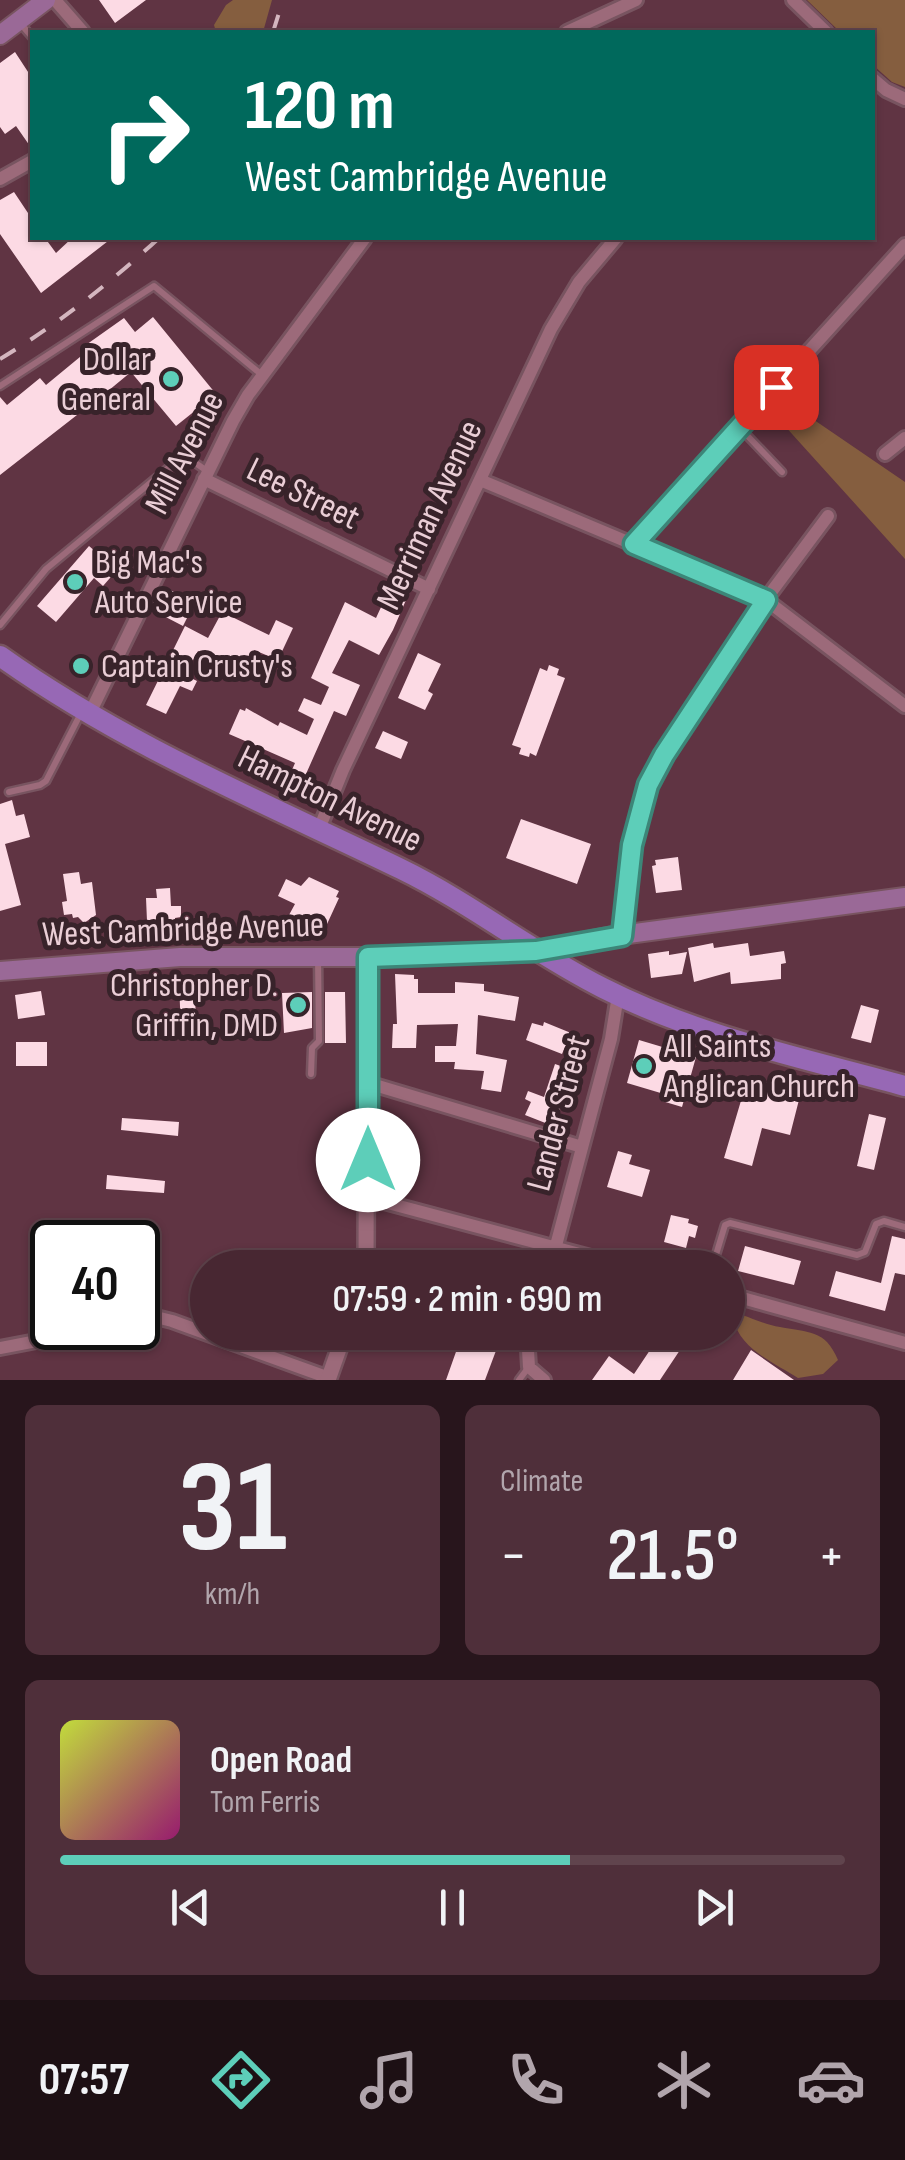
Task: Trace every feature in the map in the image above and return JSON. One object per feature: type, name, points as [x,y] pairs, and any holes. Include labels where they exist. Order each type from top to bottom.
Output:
[{"type":"main road","points":[[0,36],[46,0]]},
{"type":"main road","name":"Hampton Avenue","points":[[0,656],[85,713],[462,902],[536,951],[618,995],[727,1038],[905,1086]]},
{"type":"main road","name":"West Cambridge Avenue","points":[[0,971],[157,958],[536,951],[905,897]]},
{"type":"street","points":[[55,0],[81,30]]},
{"type":"street","points":[[570,30],[636,0]]},
{"type":"street","points":[[793,0],[820,30]]},
{"type":"street","points":[[875,81],[905,98]]},
{"type":"street","points":[[0,179],[30,163]]},
{"type":"street","name":"Mill Avenue","points":[[85,713],[233,421],[364,240]]},
{"type":"street","name":"Merriman Avenue","points":[[319,829],[343,770],[564,305],[593,262],[614,240]]},
{"type":"street","points":[[634,544],[905,245]]},
{"type":"street","points":[[886,454],[905,438]]},
{"type":"street","name":"Lee Street","points":[[206,475],[429,589]]},
{"type":"street","points":[[480,480],[766,600],[905,706]]},
{"type":"street","points":[[622,936],[632,845],[648,785],[766,600],[828,516]]},
{"type":"street","points":[[367,1250],[368,957]]},
{"type":"street","name":"Lander Street","points":[[555,1250],[611,1039],[618,995]]},
{"type":"street","points":[[368,1083],[582,1147]]},
{"type":"street","points":[[369,1198],[570,1250]]},
{"type":"street","points":[[745,1299],[905,1343]]},
{"type":"street","points":[[160,1319],[328,1379],[338,1350]]},
{"type":"street","points":[[0,1348],[30,1342]]},
{"type":"street","points":[[528,1350],[528,1367],[544,1380]]},
{"type":"lane","points":[[19,22],[30,35]]},
{"type":"lane","points":[[0,386],[154,286],[263,375]]},
{"type":"lane","points":[[740,427],[782,472]]},
{"type":"lane","points":[[0,624],[46,569],[184,455],[206,475]]},
{"type":"lane","points":[[9,792],[46,781],[85,713]]},
{"type":"lane","points":[[312,1074],[312,1048],[319,1041],[318,956]]},
{"type":"lane","points":[[717,1250],[725,1225],[730,1223],[857,1255],[865,1252],[876,1224],[905,1227]]},
{"type":"lane","points":[[519,1380],[528,1367]]},
{"type":"shaded area","points":[[233,0],[272,0],[264,30],[215,30],[214,25]]},
{"type":"shaded area","points":[[807,0],[905,0],[905,87],[892,82],[875,67],[875,30],[838,30]]},
{"type":"shaded area","points":[[801,411],[905,482],[905,559],[783,424]]},
{"type":"shaded area","points":[[745,1316],[815,1334],[828,1343],[838,1360],[823,1374],[798,1378],[745,1341]]},
{"type":"building","points":[[99,0],[146,0],[115,23]]},
{"type":"building","points":[[15,52],[30,75],[30,146],[16,126],[5,134],[0,127],[0,63]]},
{"type":"building","points":[[14,192],[30,216],[30,240],[46,240],[56,253],[70,240],[109,240],[41,293],[0,234],[0,200]]},
{"type":"building","points":[[153,317],[216,394],[176,426],[131,372],[97,400],[90,392],[71,408],[77,415],[0,475],[0,397],[7,405],[40,378],[46,385],[86,352],[83,347],[124,318],[135,332]]},
{"type":"building","name":"Big Mac's Auto Service","points":[[89,546],[117,570],[103,586],[94,578],[56,622],[37,606]]},
{"type":"building","points":[[170,590],[195,602],[183,626],[158,613]]},
{"type":"building","points":[[388,592],[406,600],[393,630],[379,655],[349,640],[332,673],[360,685],[346,716],[334,711],[302,783],[289,777],[295,763],[229,734],[240,709],[246,708],[278,726],[280,722],[307,735],[314,719],[298,711],[304,698],[321,705],[329,687],[311,678],[345,602],[376,618]]},
{"type":"building","points":[[222,612],[269,635],[276,620],[293,628],[278,660],[254,650],[245,671],[198,651],[185,675],[197,681],[192,691],[180,686],[166,714],[146,705],[185,626],[208,638]]},
{"type":"building","points":[[418,653],[441,664],[428,691],[433,694],[425,710],[398,698]]},
{"type":"building","points":[[549,665],[559,669],[557,675],[565,678],[536,756],[530,753],[529,757],[519,754],[521,748],[512,745],[540,668],[547,671]]},
{"type":"building","points":[[383,731],[408,742],[401,759],[375,748]]},
{"type":"building","points":[[12,800],[16,816],[24,814],[30,837],[5,844],[21,905],[0,911],[0,804]]},
{"type":"building","points":[[521,819],[591,844],[577,884],[506,858]]},
{"type":"building","points":[[678,857],[682,890],[656,893],[652,866],[656,865],[655,860]]},
{"type":"building","points":[[79,872],[81,884],[92,882],[96,915],[84,923],[72,914],[64,915],[62,902],[67,901],[63,874]]},
{"type":"building","points":[[309,877],[339,891],[322,935],[297,924],[299,920],[289,915],[295,904],[278,896],[286,879],[301,886]]},
{"type":"building","points":[[170,888],[171,906],[181,906],[181,917],[165,923],[166,926],[153,926],[153,920],[147,921],[146,898],[157,898],[156,889]]},
{"type":"building","points":[[713,943],[714,948],[748,943],[750,956],[784,951],[786,963],[781,964],[781,979],[731,984],[730,972],[694,982],[688,948]]},
{"type":"building","points":[[669,951],[669,955],[687,952],[682,974],[651,978],[648,954]]},
{"type":"building","points":[[395,974],[414,975],[418,979],[418,993],[455,993],[455,982],[484,984],[484,991],[519,997],[515,1021],[478,1015],[476,1054],[507,1060],[501,1092],[481,1089],[484,1071],[454,1069],[455,1062],[435,1062],[435,1046],[456,1046],[458,1024],[417,1025],[416,1048],[392,1048],[393,1024],[397,1024]]},
{"type":"building","points":[[198,982],[196,1020],[190,1020],[191,1027],[181,1028],[179,984]]},
{"type":"building","points":[[41,991],[45,1015],[18,1019],[15,995]]},
{"type":"building","name":"Christopher D. Griffin, DMD","points":[[312,992],[312,1028],[284,1033],[282,993]]},
{"type":"building","points":[[325,992],[345,992],[346,1043],[325,1043]]},
{"type":"building","points":[[861,1005],[879,1010],[871,1043],[851,1038]]},
{"type":"building","points":[[544,1022],[571,1033],[562,1054],[526,1040],[532,1023],[543,1026]]},
{"type":"building","points":[[639,1040],[696,1057],[682,1107],[662,1101],[664,1094],[627,1083]]},
{"type":"building","points":[[16,1042],[47,1042],[47,1066],[16,1066]]},
{"type":"building","points":[[555,1064],[575,1071],[572,1080],[578,1082],[574,1093],[561,1088],[554,1106],[560,1108],[553,1126],[525,1115],[531,1102],[525,1099],[528,1091],[544,1097]]},
{"type":"building","points":[[748,1077],[801,1092],[790,1135],[762,1128],[752,1166],[724,1158]]},
{"type":"building","points":[[869,1114],[886,1118],[874,1170],[857,1166]]},
{"type":"building","points":[[122,1118],[179,1122],[178,1136],[121,1130]]},
{"type":"building","points":[[618,1151],[632,1155],[629,1164],[650,1170],[642,1197],[607,1187]]},
{"type":"building","points":[[107,1175],[165,1181],[164,1193],[106,1189]]},
{"type":"building","points":[[671,1215],[689,1219],[688,1223],[698,1226],[695,1238],[689,1236],[686,1248],[664,1242]]},
{"type":"building","points":[[892,1236],[905,1239],[905,1275],[895,1273],[885,1311],[829,1296],[836,1271],[881,1283]]},
{"type":"building","points":[[745,1246],[801,1261],[794,1285],[745,1273]]},
{"type":"building","points":[[457,1350],[496,1350],[485,1380],[446,1380]]},
{"type":"building","points":[[650,1350],[680,1350],[660,1380],[592,1380],[609,1356],[634,1374]]},
{"type":"building","points":[[751,1350],[794,1380],[733,1380]]},
{"type":"railway","points":[[274,30],[283,0]]},
{"type":"railway","points":[[0,359],[82,303],[157,240]]},
{"type":"place","name":"Dollar General","points":[[171,379]]},
{"type":"place","name":"Big Mac's Auto Service","points":[[75,582]]},
{"type":"place","name":"Captain Crusty's","points":[[81,666]]},
{"type":"place","name":"Christopher D. Griffin, DMD","points":[[298,1005]]},
{"type":"place","name":"All Saints Anglican Church","points":[[644,1066]]},
{"type":"route","points":[[368,1160],[368,957],[536,951],[622,936],[632,845],[648,785],[766,600],[634,544],[776,387]]}]
